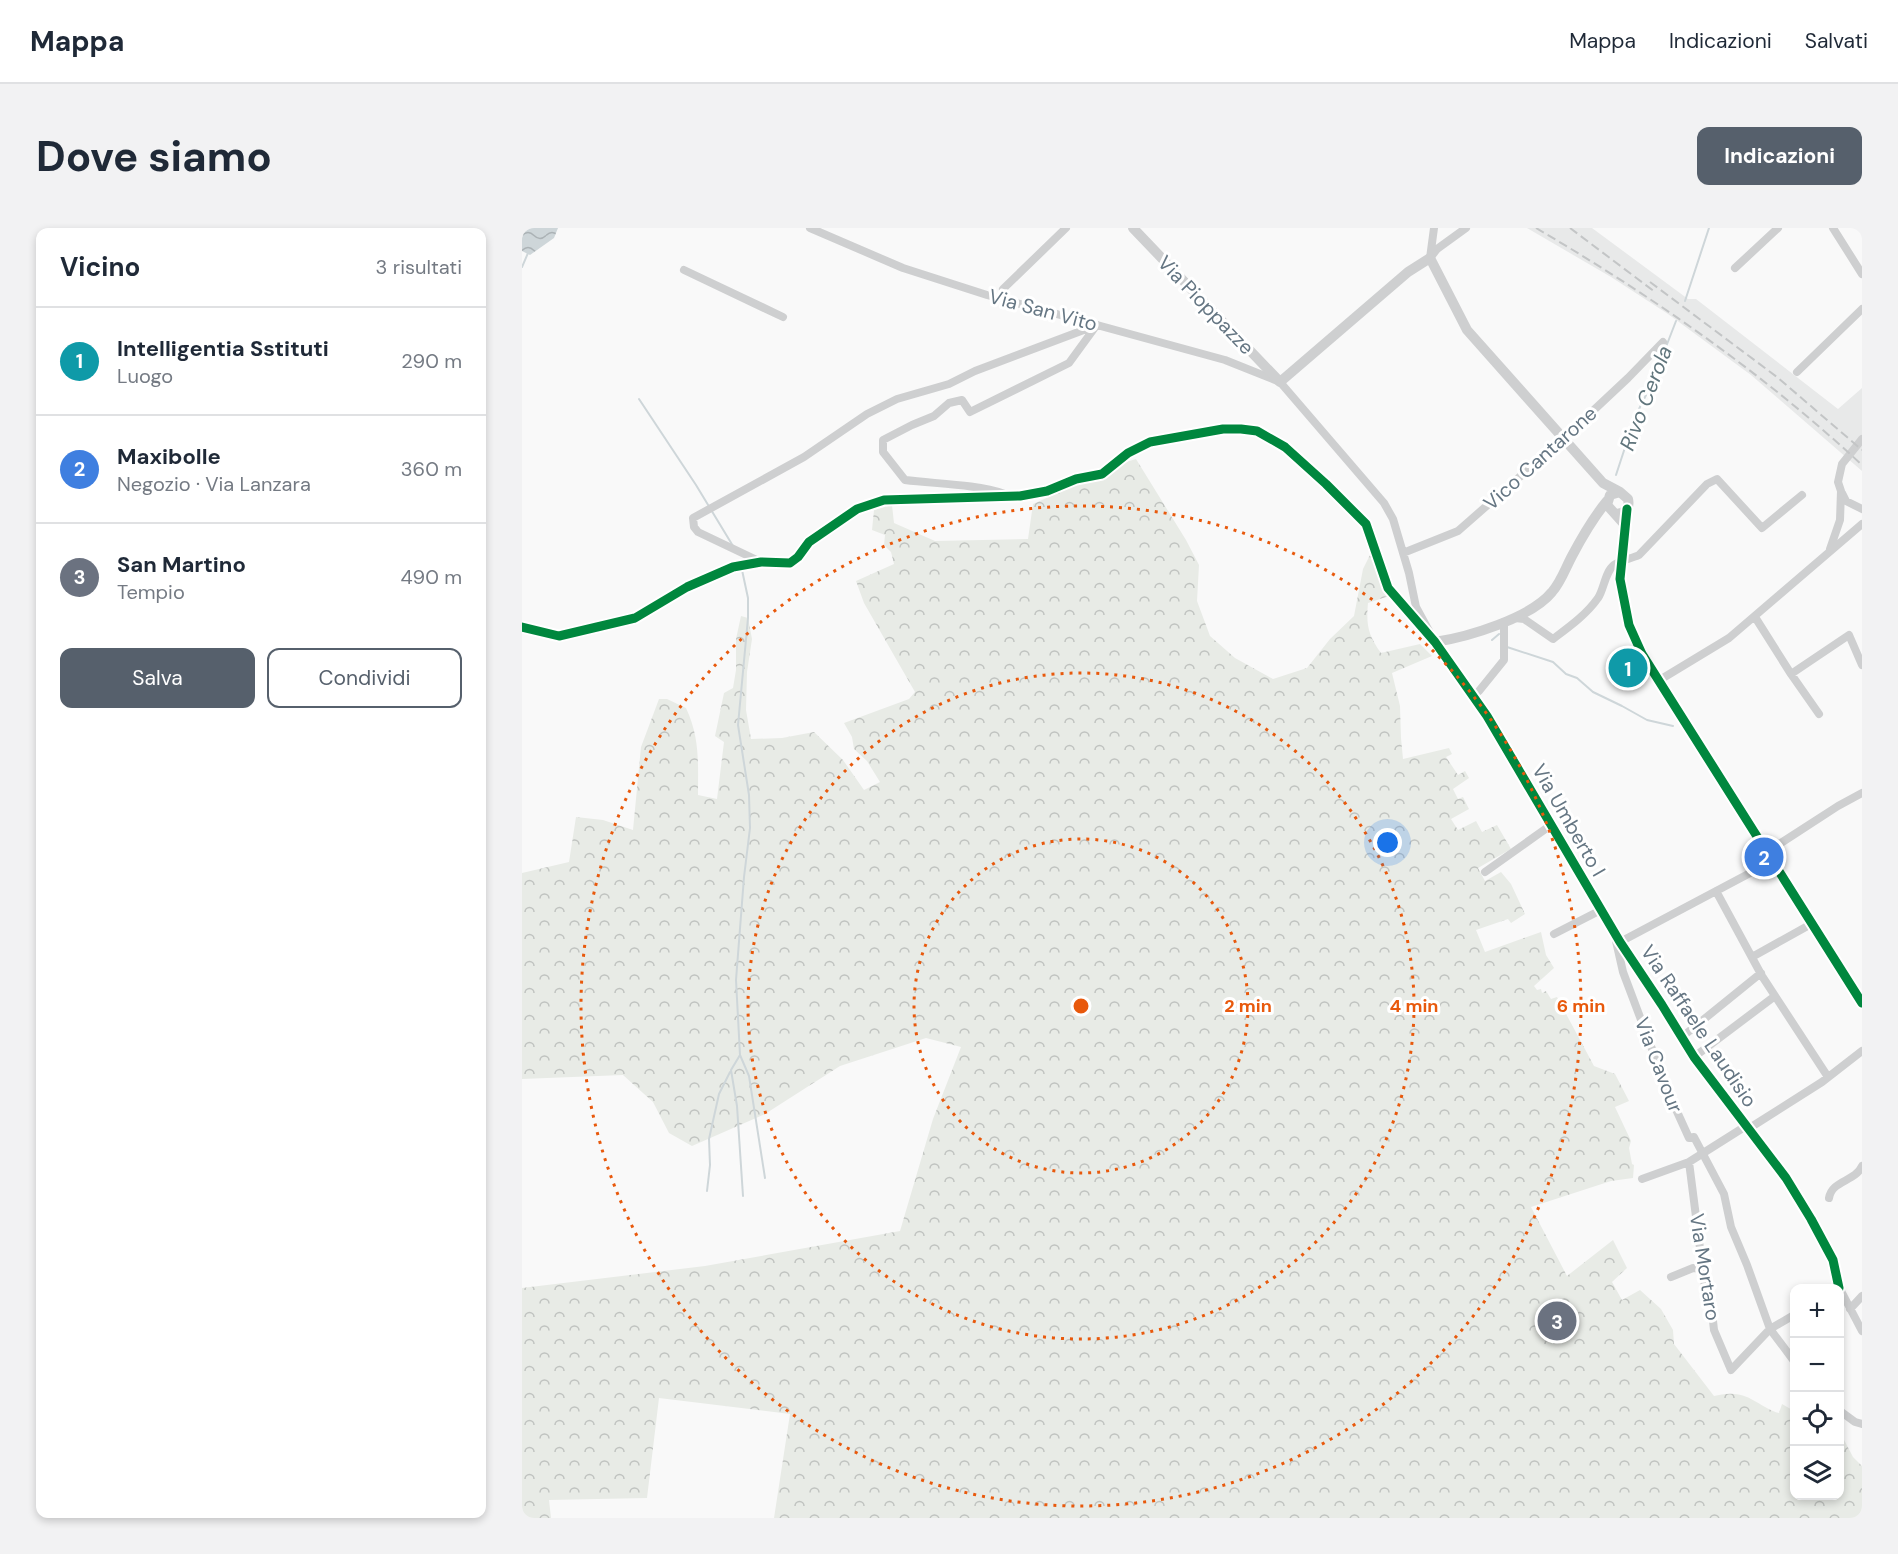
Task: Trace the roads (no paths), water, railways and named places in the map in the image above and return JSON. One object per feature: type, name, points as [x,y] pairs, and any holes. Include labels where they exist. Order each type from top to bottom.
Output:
[{"type":"street","name":"Via San Vito","points":[[810,228],[903,268],[987,295],[1225,360],[1280,382]]},
{"type":"street","points":[[1003,289],[1066,228]]},
{"type":"street","name":"Via Pioppazze","points":[[1133,228],[1280,382]]},
{"type":"street","points":[[1434,228],[1430,258],[1467,330],[1603,483],[1628,499],[1619,512]]},
{"type":"street","points":[[1280,382],[1408,272],[1430,258],[1437,249],[1466,228]]},
{"type":"street","points":[[1735,268],[1778,228]]},
{"type":"street","points":[[1833,228],[1862,274]]},
{"type":"street","points":[[684,270],[783,317]]},
{"type":"street","points":[[1797,372],[1862,309]]},
{"type":"street","points":[[1011,496],[985,488],[905,480],[883,452],[883,440],[934,416],[949,403],[962,400],[970,412],[1068,363],[1097,325]]},
{"type":"street","points":[[762,562],[698,532],[694,527],[693,518],[804,457],[867,414],[897,399],[949,384],[975,371],[1097,325]]},
{"type":"street","name":"Vico Cantarone","points":[[1403,553],[1458,531],[1564,438],[1663,342]]},
{"type":"street","name":"Via Umberto I","points":[[1280,382],[1384,503],[1393,519],[1416,607],[1435,642],[1487,716],[1620,942]]},
{"type":"street","points":[[522,627],[559,636],[635,618],[687,587],[741,566],[762,562],[790,562],[798,557],[809,542],[857,509],[884,500],[1011,496],[1047,491],[1076,479],[1102,474],[1128,453],[1150,442],[1223,429],[1241,429],[1257,431],[1284,447],[1366,524],[1388,588],[1435,642],[1453,639],[1515,618],[1542,602],[1554,591],[1598,512],[1613,493],[1620,492]]},
{"type":"street","points":[[1828,552],[1840,520],[1838,482],[1842,464],[1862,440]]},
{"type":"street","points":[[1515,618],[1524,619],[1553,639],[1577,621],[1598,598],[1611,567],[1622,560],[1640,555],[1707,484],[1717,478],[1762,528],[1802,495]]},
{"type":"street","points":[[1603,483],[1608,508],[1619,512],[1624,524],[1620,579],[1629,625],[1642,654],[1862,1003]]},
{"type":"street","points":[[1840,491],[1846,501],[1860,508]]},
{"type":"street","points":[[1840,520],[1860,508]]},
{"type":"street","points":[[1658,681],[1729,638],[1755,617],[1860,525],[1860,508]]},
{"type":"street","points":[[1598,512],[1619,512]]},
{"type":"street","points":[[1755,617],[1819,714]]},
{"type":"street","points":[[1473,696],[1504,660],[1504,622]]},
{"type":"street","points":[[1791,674],[1849,635],[1862,665]]},
{"type":"street","points":[[1620,942],[1752,872],[1769,855],[1838,806],[1862,793]]},
{"type":"street","points":[[1485,872],[1551,825]]},
{"type":"street","points":[[1716,891],[1761,973],[1828,1077]]},
{"type":"street","points":[[1554,934],[1601,910]]},
{"type":"street","points":[[1752,957],[1813,923]]},
{"type":"street","name":"Via Cavour","points":[[1614,933],[1623,972],[1669,1094],[1689,1138],[1694,1137],[1724,1194],[1731,1227],[1770,1329],[1790,1356]]},
{"type":"street","name":"Via Raffaele Laudisio","points":[[1620,942],[1694,1057],[1786,1178],[1833,1260],[1838,1284]]},
{"type":"street","points":[[1682,1037],[1761,973]]},
{"type":"street","points":[[1694,1057],[1775,996]]},
{"type":"street","points":[[1642,1179],[1702,1155],[1828,1077],[1862,1051]]},
{"type":"street","name":"Via Mortaro","points":[[1689,1162],[1706,1295],[1712,1312],[1714,1330],[1731,1370],[1770,1329]]},
{"type":"street","points":[[1829,1198],[1836,1185],[1856,1174],[1862,1166]]},
{"type":"street","points":[[1671,1277],[1693,1268],[1703,1269]]},
{"type":"street","points":[[1850,1309],[1862,1296]]},
{"type":"street","name":"Via Raffaele Laudisio","points":[[1844,1298],[1862,1331]]},
{"type":"street","points":[[1770,1329],[1790,1317]]},
{"type":"street","points":[[1844,1414],[1862,1424]]},
{"type":"water","points":[[522,228],[558,228],[554,238],[530,255],[522,251]]},
{"type":"waterway","name":"Rivo Cerola","points":[[1685,301],[1709,228]]},
{"type":"waterway","points":[[522,267],[528,253]]},
{"type":"waterway","name":"Rivo Cerola","points":[[1616,475],[1635,417],[1652,383],[1676,321]]},
{"type":"waterway","points":[[639,399],[733,546]]},
{"type":"waterway","points":[[742,570],[748,598],[748,618],[738,725],[749,795],[750,828],[736,980],[740,1055],[749,1076],[765,1178]]},
{"type":"waterway","name":"Rivo Cerola","points":[[1492,640],[1499,634]]},
{"type":"waterway","points":[[1507,647],[1553,662],[1593,692],[1647,720],[1673,726]]},
{"type":"waterway","points":[[740,1055],[731,1070],[737,1106],[743,1196]]},
{"type":"waterway","points":[[707,1191],[710,1165],[709,1139],[719,1094],[730,1072]]},
{"type":"railway","points":[[1536,228],[1622,281],[1705,338],[1786,399],[1862,465]]},
{"type":"railway","points":[[1570,228],[1655,292]]},
{"type":"railway","points":[[1650,282],[1777,377],[1862,450]]},
{"type":"place","name":"Intelligentia Sstituti","points":[[1628,668]]},
{"type":"place","name":"Maxibolle","points":[[1764,857]]},
{"type":"place","name":"San Martino","points":[[1557,1321]]}]
